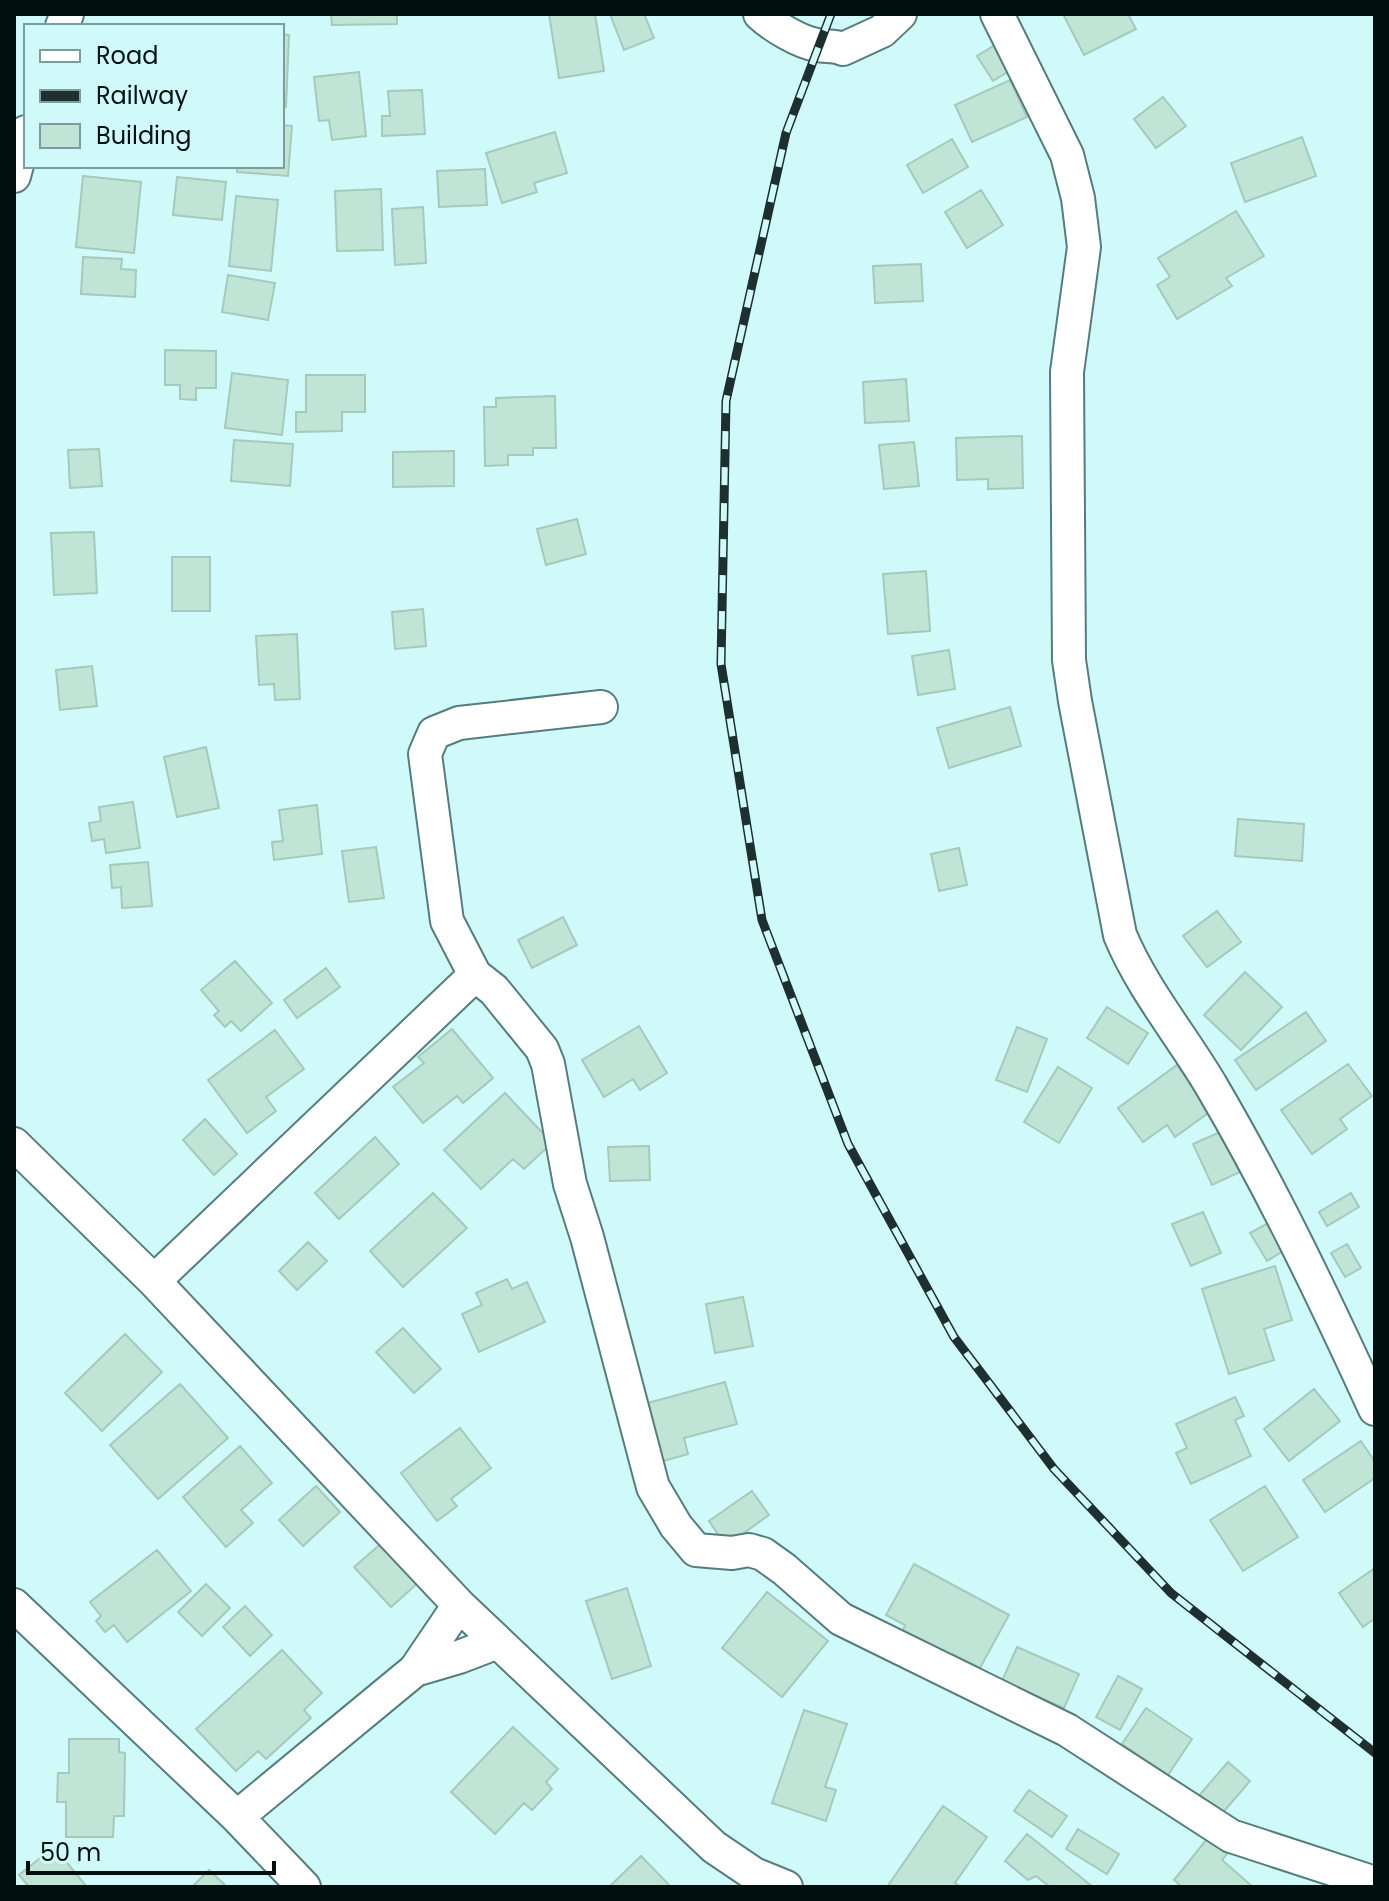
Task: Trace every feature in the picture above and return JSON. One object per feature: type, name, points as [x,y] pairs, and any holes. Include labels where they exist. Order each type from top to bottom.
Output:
[{"type":"street","points":[[760,14],[773,26],[819,46],[828,44],[843,49],[882,31],[900,14]]},
{"type":"street","points":[[997,14],[1067,155],[1078,198],[1084,247],[1067,372],[1069,660],[1120,935],[1133,964],[1212,1086],[1321,1292],[1375,1409]]},
{"type":"street","points":[[14,176],[24,139]]},
{"type":"street","points":[[601,707],[459,723],[434,733],[425,754],[447,921],[475,975],[494,990],[542,1049],[570,1184],[591,1250],[653,1487],[676,1526],[696,1550],[732,1553],[749,1550],[763,1554],[841,1619],[1067,1730],[1231,1836],[1266,1850],[1375,1883]]},
{"type":"street","points":[[154,1281],[475,975]]},
{"type":"street","points":[[14,1144],[154,1281],[459,1605],[747,1880],[786,1887]]},
{"type":"street","points":[[14,1605],[237,1817],[304,1887]]},
{"type":"street","points":[[237,1817],[415,1670],[459,1605]]},
{"type":"street","points":[[415,1670],[498,1642]]},
{"type":"building","points":[[331,14],[397,14],[397,24],[332,25]]},
{"type":"building","points":[[549,14],[595,14],[604,71],[559,78]]},
{"type":"building","points":[[610,14],[644,14],[654,38],[624,50]]},
{"type":"building","points":[[1063,14],[1128,14],[1136,29],[1084,55]]},
{"type":"building","points":[[284,34],[289,35],[284,107]]},
{"type":"building","points":[[1006,38],[1022,63],[993,81],[977,56]]},
{"type":"building","points":[[359,72],[366,136],[332,140],[329,120],[319,121],[314,77]]},
{"type":"building","points":[[1010,80],[1027,117],[972,142],[955,105]]},
{"type":"building","points":[[422,90],[425,134],[382,136],[382,116],[390,116],[388,91]]},
{"type":"building","points":[[1163,97],[1186,126],[1156,148],[1134,119]]},
{"type":"building","points":[[284,125],[292,126],[288,176],[237,172],[237,168],[284,168]]},
{"type":"building","points":[[555,132],[567,173],[534,183],[537,192],[502,203],[486,153]]},
{"type":"building","points":[[1302,137],[1316,176],[1245,202],[1231,163]]},
{"type":"building","points":[[952,139],[968,167],[923,193],[907,165]]},
{"type":"building","points":[[485,169],[487,205],[439,207],[437,171]]},
{"type":"building","points":[[83,176],[141,182],[134,253],[76,247]]},
{"type":"building","points":[[177,177],[226,182],[222,220],[173,215]]},
{"type":"building","points":[[381,189],[383,250],[337,251],[335,191]]},
{"type":"building","points":[[981,190],[1003,225],[967,248],[945,212]]},
{"type":"building","points":[[236,196],[278,200],[271,271],[229,266]]},
{"type":"building","points":[[423,207],[426,263],[395,265],[392,209]]},
{"type":"building","points":[[1236,211],[1264,256],[1226,278],[1232,286],[1177,319],[1157,285],[1170,277],[1158,258]]},
{"type":"building","points":[[83,257],[122,259],[121,269],[136,270],[135,297],[81,294]]},
{"type":"building","points":[[921,264],[923,301],[875,303],[873,266]]},
{"type":"building","points":[[228,275],[275,283],[268,320],[222,312]]},
{"type":"building","points":[[165,350],[216,351],[216,388],[196,388],[196,400],[180,399],[180,385],[165,385]]},
{"type":"building","points":[[232,373],[288,380],[282,435],[225,428]]},
{"type":"building","points":[[306,375],[365,375],[365,412],[342,412],[342,431],[296,432],[296,412],[306,412]]},
{"type":"building","points":[[906,379],[909,421],[865,423],[863,382]]},
{"type":"building","points":[[555,396],[556,448],[533,448],[533,455],[508,455],[508,465],[485,466],[484,407],[496,407],[496,398]]},
{"type":"building","points":[[1022,436],[1023,488],[988,489],[988,479],[957,480],[956,438]]},
{"type":"building","points":[[234,440],[293,444],[290,486],[231,481]]},
{"type":"building","points":[[914,442],[919,486],[884,489],[879,445]]},
{"type":"building","points":[[99,449],[102,486],[70,488],[68,450]]},
{"type":"building","points":[[454,451],[454,486],[393,487],[393,452]]},
{"type":"building","points":[[577,519],[586,554],[546,565],[537,529]]},
{"type":"building","points":[[94,532],[97,593],[54,595],[51,533]]},
{"type":"building","points":[[172,557],[210,557],[210,611],[172,611]]},
{"type":"building","points":[[926,571],[930,631],[888,634],[883,574]]},
{"type":"building","points":[[423,609],[426,646],[395,649],[392,612]]},
{"type":"building","points":[[297,634],[300,699],[275,700],[274,684],[259,685],[256,636]]},
{"type":"building","points":[[949,650],[955,689],[918,695],[912,656]]},
{"type":"building","points":[[92,666],[97,706],[60,710],[56,670]]},
{"type":"building","points":[[1010,707],[1021,746],[949,768],[937,728]]},
{"type":"building","points":[[206,747],[219,808],[177,817],[164,757]]},
{"type":"building","points":[[133,802],[140,848],[106,853],[104,839],[92,841],[89,823],[101,821],[99,807]]},
{"type":"building","points":[[317,805],[322,854],[274,860],[272,842],[283,841],[279,810]]},
{"type":"building","points":[[1238,819],[1304,824],[1302,861],[1235,856]]},
{"type":"building","points":[[376,847],[384,898],[349,902],[342,851]]},
{"type":"building","points":[[959,848],[967,885],[939,891],[931,854]]},
{"type":"building","points":[[148,862],[152,906],[122,908],[121,887],[112,888],[110,865]]},
{"type":"building","points":[[1217,911],[1241,942],[1207,967],[1183,936]]},
{"type":"building","points":[[563,917],[577,945],[532,968],[518,940]]},
{"type":"building","points":[[235,961],[272,1003],[241,1031],[231,1021],[225,1027],[214,1015],[219,1011],[201,990]]},
{"type":"building","points":[[326,968],[340,987],[297,1018],[284,1000]]},
{"type":"building","points":[[1245,972],[1282,1007],[1241,1050],[1204,1015]]},
{"type":"building","points":[[1107,1007],[1148,1033],[1128,1064],[1087,1038]]},
{"type":"building","points":[[1306,1012],[1326,1041],[1256,1090],[1235,1060]]},
{"type":"building","points":[[639,1026],[667,1073],[640,1090],[633,1079],[604,1097],[582,1060]]},
{"type":"building","points":[[1017,1027],[1047,1039],[1027,1092],[996,1080]]},
{"type":"building","points":[[452,1029],[493,1078],[463,1103],[457,1096],[423,1123],[393,1087],[424,1063],[418,1057]]},
{"type":"building","points":[[275,1030],[304,1069],[266,1097],[276,1111],[247,1133],[208,1080]]},
{"type":"building","points":[[1348,1064],[1372,1096],[1340,1119],[1347,1129],[1312,1154],[1281,1110]]},
{"type":"building","points":[[1177,1065],[1211,1111],[1175,1137],[1167,1125],[1143,1142],[1118,1108]]},
{"type":"building","points":[[1058,1067],[1092,1088],[1059,1143],[1024,1122]]},
{"type":"building","points":[[505,1093],[552,1143],[524,1169],[513,1159],[481,1189],[444,1150]]},
{"type":"building","points":[[205,1119],[237,1154],[214,1175],[183,1140]]},
{"type":"building","points":[[1220,1132],[1240,1172],[1212,1185],[1193,1144]]},
{"type":"building","points":[[375,1137],[399,1164],[339,1219],[315,1193]]},
{"type":"building","points":[[649,1146],[650,1180],[610,1181],[608,1147]]},
{"type":"building","points":[[433,1193],[467,1228],[403,1287],[370,1251]]},
{"type":"building","points":[[1351,1193],[1359,1207],[1327,1226],[1319,1212]]},
{"type":"building","points":[[1203,1212],[1221,1253],[1191,1266],[1172,1224]]},
{"type":"building","points":[[1274,1220],[1290,1247],[1267,1261],[1250,1233]]},
{"type":"building","points":[[308,1242],[327,1261],[297,1290],[279,1271]]},
{"type":"building","points":[[1347,1244],[1361,1268],[1345,1277],[1331,1253]]},
{"type":"building","points":[[1275,1266],[1292,1320],[1264,1329],[1274,1360],[1229,1374],[1202,1289]]},
{"type":"building","points":[[507,1279],[512,1289],[527,1282],[545,1322],[479,1352],[462,1314],[482,1305],[476,1293]]},
{"type":"building","points":[[743,1297],[753,1346],[715,1353],[706,1304]]},
{"type":"building","points":[[403,1328],[441,1369],[414,1393],[376,1352]]},
{"type":"building","points":[[125,1334],[162,1372],[102,1431],[65,1393]]},
{"type":"building","points":[[725,1382],[737,1424],[684,1438],[688,1454],[660,1462],[644,1404]]},
{"type":"building","points":[[180,1384],[228,1438],[158,1499],[110,1445]]},
{"type":"building","points":[[1314,1389],[1340,1421],[1289,1461],[1264,1429]]},
{"type":"building","points":[[1235,1397],[1244,1416],[1235,1420],[1251,1456],[1191,1484],[1176,1453],[1187,1448],[1176,1424]]},
{"type":"building","points":[[460,1428],[491,1468],[451,1499],[457,1506],[437,1521],[401,1473]]},
{"type":"building","points":[[1361,1441],[1375,1462],[1375,1478],[1325,1512],[1303,1480]]},
{"type":"building","points":[[240,1446],[272,1483],[241,1510],[253,1523],[226,1547],[183,1497]]},
{"type":"building","points":[[316,1486],[340,1512],[303,1546],[279,1520]]},
{"type":"building","points":[[1265,1486],[1298,1537],[1243,1571],[1210,1520]]},
{"type":"building","points":[[752,1491],[769,1515],[726,1546],[709,1521]]},
{"type":"building","points":[[383,1542],[419,1582],[391,1607],[354,1567]]},
{"type":"building","points":[[157,1550],[191,1591],[127,1642],[114,1625],[105,1632],[96,1621],[101,1616],[90,1602]]},
{"type":"building","points":[[914,1564],[1009,1615],[980,1668],[953,1654],[949,1661],[901,1635],[905,1625],[886,1615]]},
{"type":"building","points":[[1375,1568],[1375,1618],[1363,1627],[1339,1593]]},
{"type":"building","points":[[206,1584],[230,1608],[202,1636],[178,1612]]},
{"type":"building","points":[[627,1588],[651,1666],[612,1679],[586,1601]]},
{"type":"building","points":[[767,1592],[828,1641],[782,1697],[722,1648]]},
{"type":"building","points":[[245,1606],[272,1635],[250,1656],[223,1627]]},
{"type":"building","points":[[1017,1647],[1079,1674],[1064,1708],[1002,1681]]},
{"type":"building","points":[[282,1650],[322,1693],[304,1710],[311,1718],[266,1759],[258,1751],[236,1771],[196,1729]]},
{"type":"building","points":[[1118,1676],[1142,1689],[1120,1730],[1096,1717]]},
{"type":"building","points":[[1146,1708],[1192,1739],[1168,1775],[1122,1744]]},
{"type":"building","points":[[804,1710],[847,1724],[825,1787],[836,1790],[826,1821],[772,1803]]},
{"type":"building","points":[[513,1727],[558,1769],[546,1782],[552,1789],[532,1810],[524,1803],[495,1834],[451,1792]]},
{"type":"building","points":[[69,1739],[119,1739],[119,1752],[125,1753],[124,1816],[114,1816],[113,1837],[66,1837],[66,1802],[57,1802],[58,1773],[69,1773]]},
{"type":"building","points":[[1228,1762],[1250,1781],[1219,1817],[1197,1798]]},
{"type":"building","points":[[1029,1790],[1067,1816],[1052,1837],[1014,1811]]},
{"type":"building","points":[[943,1806],[987,1837],[955,1883],[961,1887],[887,1887]]},
{"type":"building","points":[[1078,1829],[1119,1854],[1107,1874],[1066,1849]]},
{"type":"building","points":[[1027,1834],[1093,1887],[1050,1887],[1036,1876],[1028,1880],[1005,1861]]},
{"type":"building","points":[[1207,1839],[1227,1854],[1222,1860],[1253,1887],[1182,1887],[1174,1880]]},
{"type":"building","points":[[54,1847],[87,1887],[29,1887],[19,1875]]},
{"type":"building","points":[[641,1856],[671,1887],[609,1887]]},
{"type":"building","points":[[209,1870],[227,1887],[192,1887]]},
{"type":"railway","points":[[831,14],[786,133],[726,401],[721,664],[762,920],[848,1144],[954,1337],[1054,1469],[1171,1593],[1375,1753]]}]
